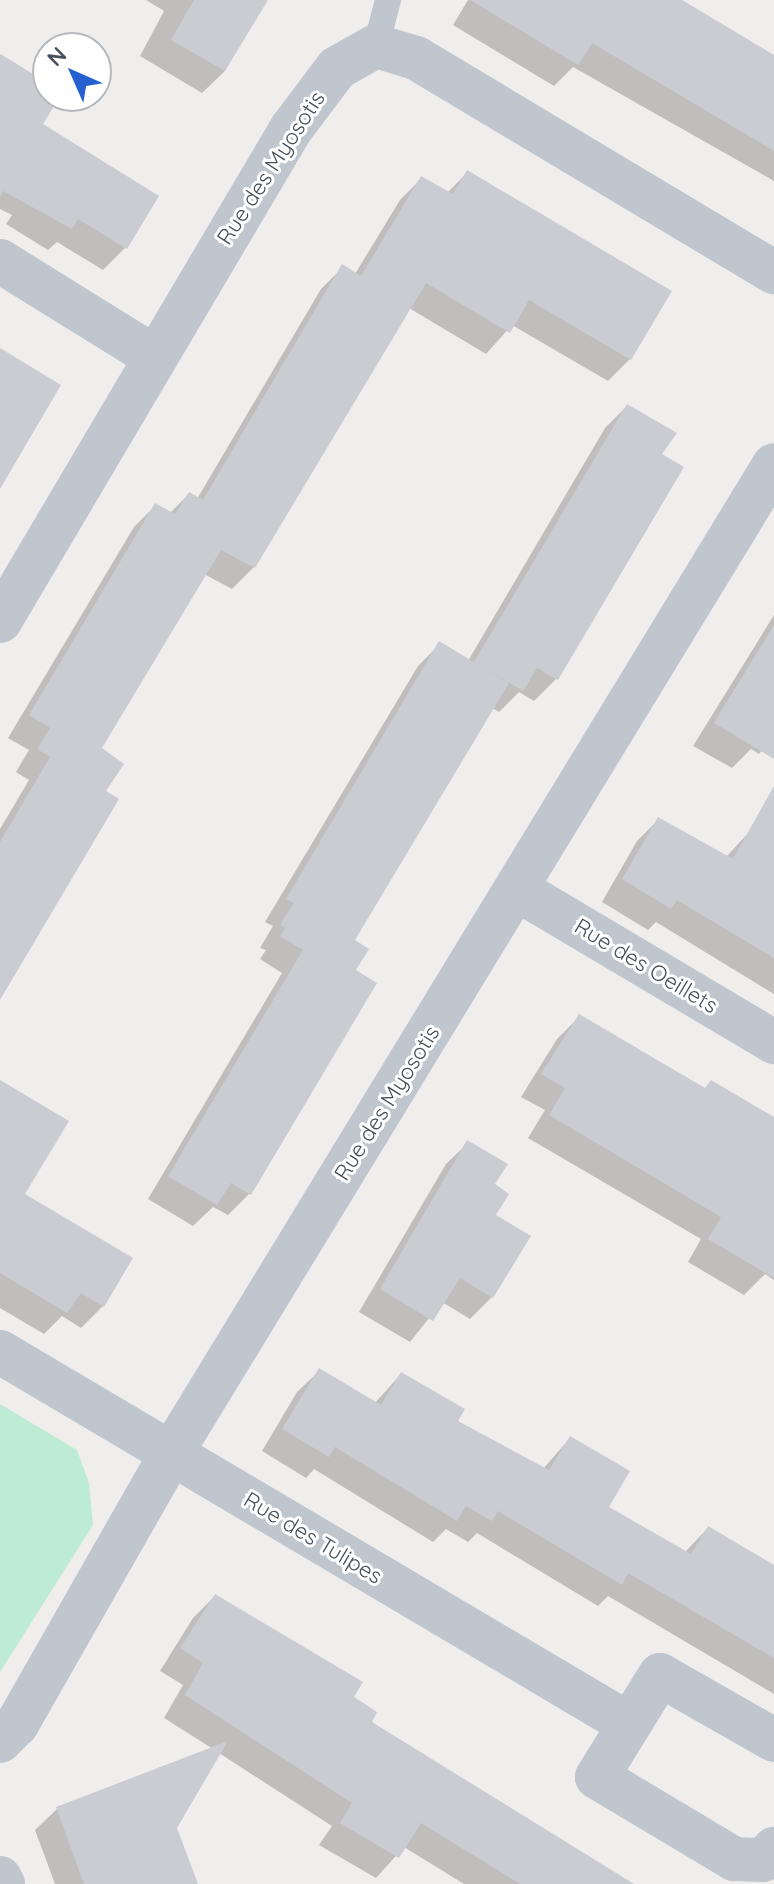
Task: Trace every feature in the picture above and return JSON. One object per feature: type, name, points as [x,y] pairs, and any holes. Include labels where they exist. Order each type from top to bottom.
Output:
[{"type":"street","points":[[376,46],[416,58],[774,272]]},
{"type":"street","name":"Rue des Myosotis","points":[[0,621],[153,356],[291,129],[337,68],[376,46]]},
{"type":"street","points":[[0,261],[153,356]]},
{"type":"street","name":"Rue des Myosotis","points":[[0,1741],[17,1724],[171,1454],[518,890],[774,465]]},
{"type":"street","name":"Rue des Oeillets","points":[[518,890],[774,1042]]},
{"type":"street","name":"Rue des Tulipes","points":[[0,1352],[627,1723]]},
{"type":"street","points":[[774,1740],[660,1675],[627,1723],[597,1777],[734,1859],[763,1860],[774,1849]]},
{"type":"street","points":[[0,1878],[3,1884]]},
{"type":"lane","points":[[376,46],[388,0]]},
{"type":"green space","points":[[0,1404],[77,1450],[89,1483],[93,1525],[0,1672]]},
{"type":"building","points":[[194,0],[268,0],[225,71],[171,40]]},
{"type":"building","points":[[470,0],[682,0],[774,55],[774,151],[592,43],[578,65]]},
{"type":"building","points":[[0,54],[32,73],[32,112],[50,112],[43,124],[159,196],[127,249],[78,219],[72,229],[3,191],[0,197]]},
{"type":"building","points":[[467,170],[672,291],[631,360],[529,300],[510,333],[426,283],[255,568],[221,550],[102,748],[124,764],[106,791],[119,799],[0,1000],[0,842],[50,757],[37,749],[50,728],[29,715],[155,503],[175,514],[189,492],[203,500],[342,264],[361,276],[421,176],[453,194]]},
{"type":"building","points":[[0,348],[61,385],[0,489]]},
{"type":"building","points":[[627,404],[677,433],[662,454],[684,467],[558,680],[537,668],[523,691],[474,662]]},
{"type":"building","points":[[774,625],[774,759],[714,723]]},
{"type":"building","points":[[439,641],[509,683],[355,940],[369,949],[356,970],[377,983],[251,1195],[231,1183],[217,1205],[168,1176],[303,950],[280,936],[286,928],[280,925],[294,903],[286,899]]},
{"type":"building","points":[[774,786],[774,958],[677,900],[671,909],[622,879],[658,817],[733,859]]},
{"type":"building","points":[[579,1014],[705,1088],[711,1080],[774,1117],[774,1278],[708,1239],[721,1217],[549,1115],[565,1088],[541,1074]]},
{"type":"building","points":[[0,1080],[69,1121],[25,1194],[133,1258],[104,1307],[81,1293],[67,1313],[0,1273]]},
{"type":"building","points":[[467,1140],[508,1164],[495,1184],[509,1194],[496,1215],[531,1236],[493,1298],[460,1278],[433,1321],[380,1289]]},
{"type":"building","points":[[319,1368],[381,1405],[401,1372],[465,1409],[458,1421],[549,1470],[570,1436],[630,1471],[609,1507],[691,1554],[708,1526],[774,1565],[774,1658],[628,1573],[622,1585],[498,1511],[492,1521],[466,1506],[457,1521],[335,1447],[329,1457],[282,1429]]},
{"type":"building","points":[[215,1594],[363,1682],[354,1697],[377,1712],[372,1722],[634,1884],[520,1884],[421,1823],[399,1858],[340,1823],[352,1803],[185,1695],[203,1663],[180,1648]]},
{"type":"building","points":[[228,1741],[177,1828],[198,1884],[84,1884],[56,1807]]}]
